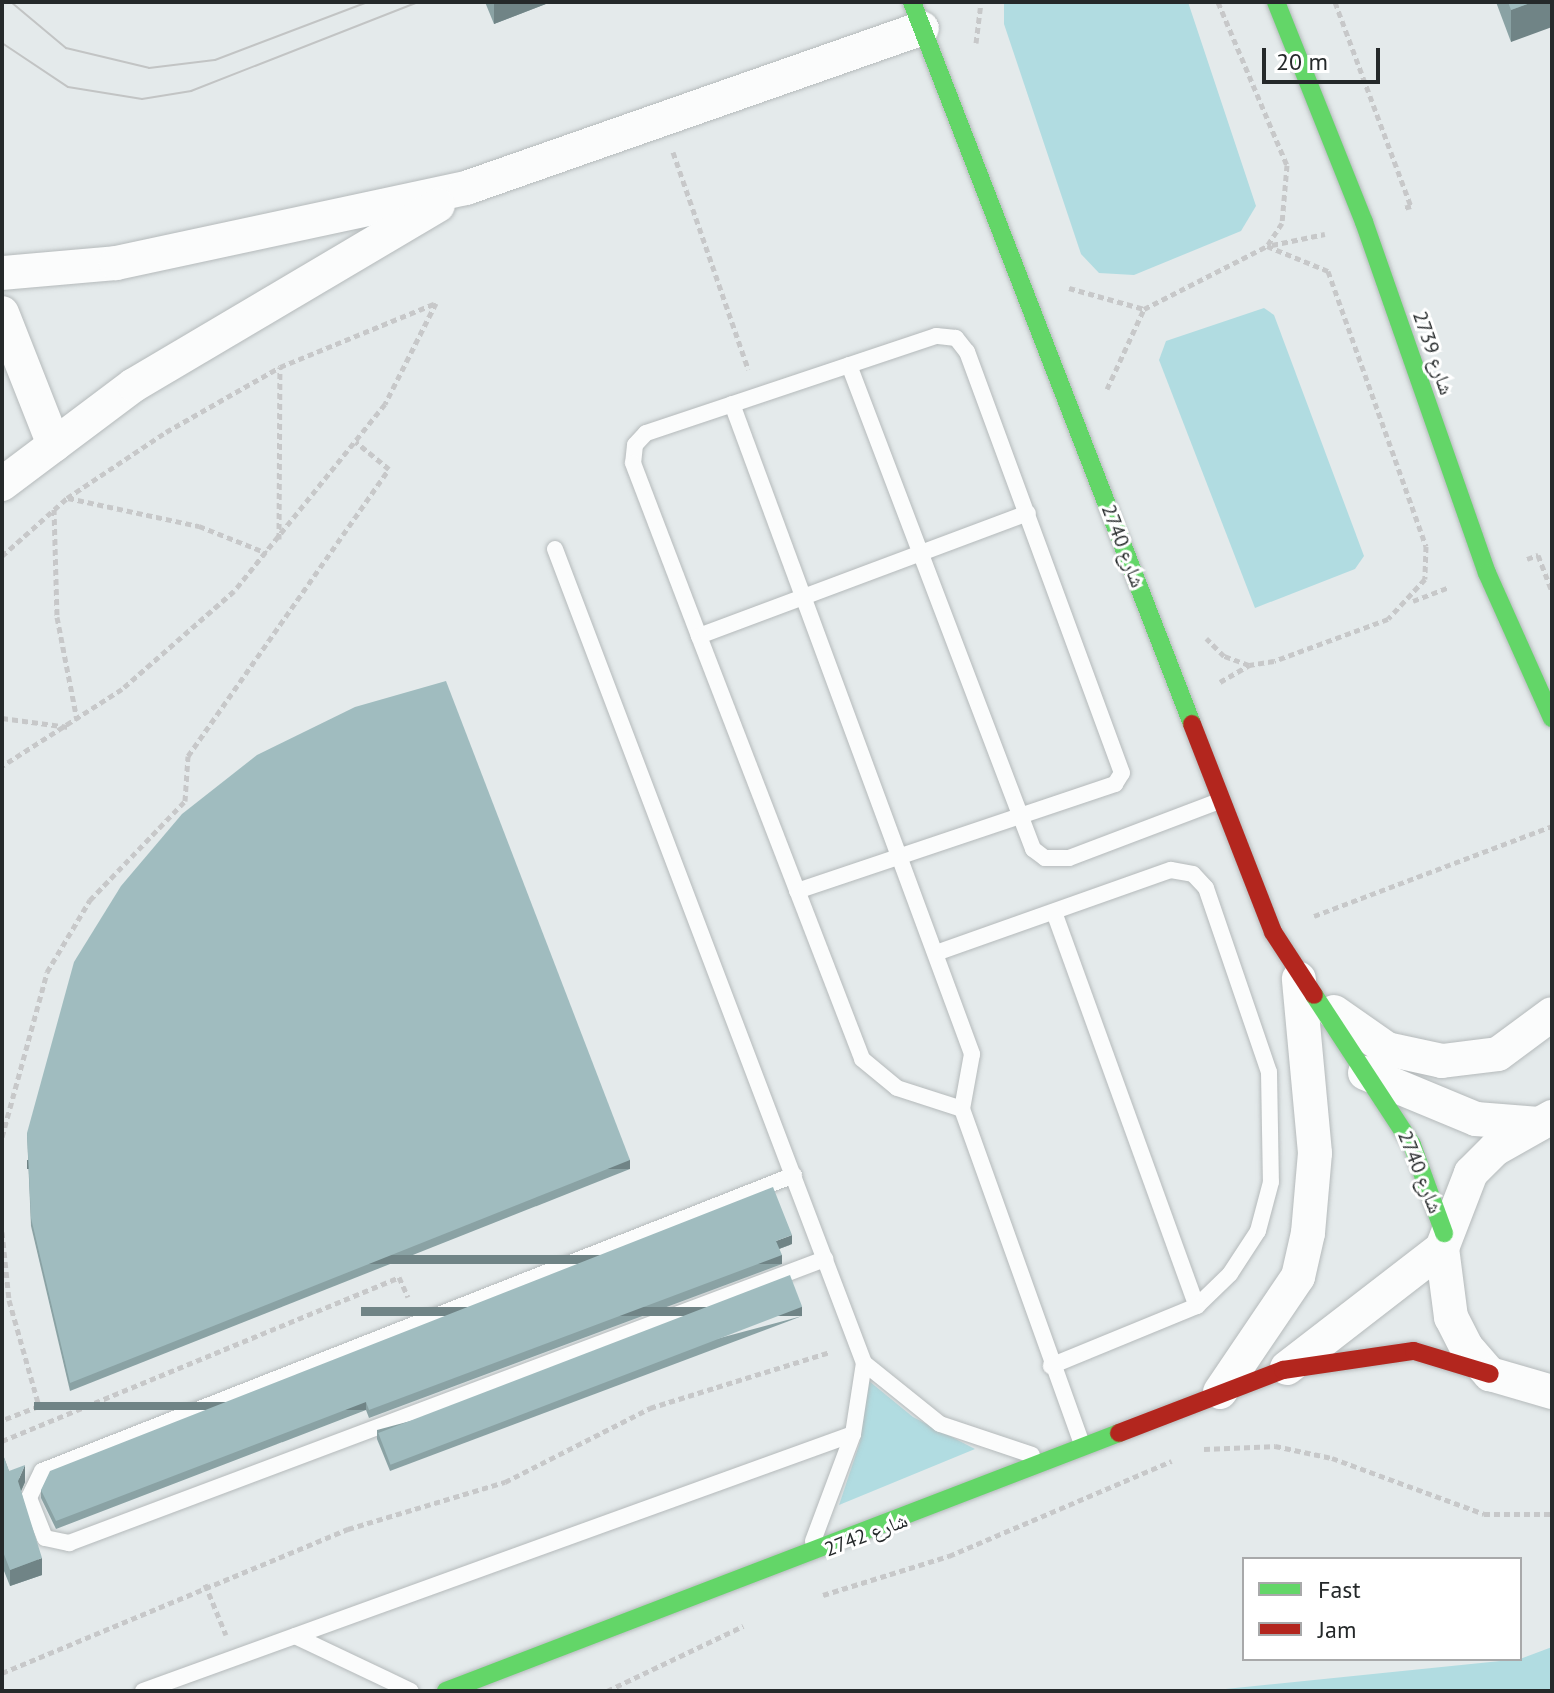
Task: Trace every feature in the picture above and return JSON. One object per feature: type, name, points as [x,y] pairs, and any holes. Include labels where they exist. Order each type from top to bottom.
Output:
[{"type":"street","name":"شارع 2739","points":[[1276,2],[1364,222],[1487,573],[1552,718]]},
{"type":"street","points":[[2,273],[116,263],[466,188],[663,121],[917,15]]},
{"type":"street","name":"شارع 2740","points":[[917,15],[1219,801],[1273,932],[1299,979],[1412,1145],[1443,1241]]},
{"type":"street","points":[[2,484],[134,385],[466,188]]},
{"type":"street","points":[[2,313],[54,445]]},
{"type":"street","points":[[1299,979],[1354,1031],[1387,1049],[1442,1061],[1498,1054],[1552,1014]]},
{"type":"street","points":[[1220,1392],[1298,1277],[1308,1233],[1315,1153],[1299,979]]},
{"type":"street","name":"شارع 2740","points":[[1365,1073],[1464,1115],[1546,1120]]},
{"type":"street","points":[[1546,1120],[1495,1149],[1471,1173],[1443,1241],[1451,1317],[1490,1374],[1552,1392]]},
{"type":"street","name":"شارع 2742","points":[[1283,1370],[1443,1241]]},
{"type":"street","name":"شارع 2742","points":[[446,1691],[803,1559],[1065,1457],[1220,1392],[1283,1370],[1414,1351],[1490,1374]]},
{"type":"lane","points":[[797,891],[1115,784],[1122,773],[1028,513],[956,338],[936,336],[646,433],[635,445],[633,463],[699,636],[797,891],[862,1059],[897,1088],[962,1109]]},
{"type":"lane","points":[[849,365],[1017,817],[1033,849],[1045,858],[1069,858],[1219,801]]},
{"type":"lane","points":[[732,404],[903,855],[972,1054],[962,1109],[1051,1366],[1084,1449]]},
{"type":"lane","points":[[699,636],[1028,513]]},
{"type":"lane","points":[[555,549],[861,1355],[853,1434],[803,1559]]},
{"type":"lane","points":[[936,953],[1171,870],[1193,874],[1206,888],[1269,1072],[1272,1152],[1258,1231],[1197,1306],[1051,1366]]},
{"type":"lane","points":[[1054,912],[1197,1306]]},
{"type":"lane","points":[[794,1175],[42,1471],[29,1498],[45,1538],[69,1543],[825,1259]]},
{"type":"lane","points":[[861,1355],[940,1424],[1001,1448],[1065,1457]]},
{"type":"lane","points":[[143,1691],[853,1434]]},
{"type":"lane","points":[[295,1636],[411,1691]]},
{"type":"path","points":[[976,43],[981,2]]},
{"type":"path","points":[[1218,2],[1287,165],[1282,223],[1267,246]]},
{"type":"path","points":[[663,121],[757,396]]},
{"type":"path","points":[[1107,390],[1144,309],[1267,246],[1335,231]]},
{"type":"path","points":[[1267,246],[1328,271],[1426,546],[1425,579],[1412,601]]},
{"type":"path","points":[[1069,288],[1144,309]]},
{"type":"path","points":[[2,556],[67,498],[280,367],[436,303],[385,404],[279,540],[234,591],[68,727],[2,766]]},
{"type":"path","points":[[279,540],[280,367]]},
{"type":"path","points":[[2,1137],[47,972],[90,900],[185,801],[188,756],[389,469],[356,442]]},
{"type":"path","points":[[67,498],[199,526],[267,553]]},
{"type":"path","points":[[54,509],[57,617],[77,720]]},
{"type":"path","points":[[1196,627],[1224,656],[1249,665],[1388,619],[1412,601],[1453,586]]},
{"type":"path","points":[[2,718],[68,727]]},
{"type":"path","points":[[1273,932],[1552,826]]},
{"type":"path","points":[[2,1232],[9,1300],[39,1406],[2,1420]]},
{"type":"path","points":[[2,1673],[205,1584],[505,1482],[650,1408],[861,1355]]},
{"type":"path","points":[[1195,1452],[1275,1446],[1332,1458],[1484,1514],[1552,1514]]},
{"type":"path","points":[[810,1599],[949,1556],[1181,1458]]},
{"type":"path","points":[[205,1584],[235,1658]]},
{"type":"path","points":[[607,1691],[756,1620]]},
{"type":"shaded area","points":[[1004,2],[1188,2],[1256,206],[1241,231],[1134,275],[1099,273],[1081,254],[1004,24]]},
{"type":"shaded area","points":[[1264,308],[1274,315],[1364,556],[1355,569],[1255,608],[1159,360],[1166,341]]},
{"type":"shaded area","points":[[869,1381],[913,1417],[975,1449],[839,1505],[860,1442]]},
{"type":"shaded area","points":[[1552,1647],[1552,1691],[1206,1691],[1522,1661],[1522,1658]]},
{"type":"building","points":[[1508,2],[1533,2],[1511,10]]},
{"type":"building","points":[[446,681],[630,1160],[70,1383],[31,1218],[27,1133],[74,962],[121,886],[182,814],[257,755],[355,707]]},
{"type":"building","points":[[773,1187],[792,1235],[776,1241],[782,1255],[369,1410],[366,1402],[56,1521],[41,1490],[50,1471]]},
{"type":"building","points":[[790,1275],[802,1307],[390,1465],[378,1433]]},
{"type":"building","points":[[2,1452],[9,1471],[25,1465],[18,1481],[42,1558],[10,1570],[2,1549]]},
{"type":"tram line","points":[[11,2],[66,48],[149,68],[215,60],[368,2]]},
{"type":"tram line","points":[[2,43],[68,87],[142,99],[191,91],[418,2]]},
{"type":"traffic: fast","points":[[912,2],[1192,724]]},
{"type":"traffic: fast","points":[[1276,2],[1364,222],[1487,573],[1552,718]]},
{"type":"traffic: fast","points":[[1314,995],[1412,1145],[1444,1233]]},
{"type":"traffic: fast","points":[[446,1691],[1119,1433]]},
{"type":"traffic: jam","points":[[1192,724],[1273,932],[1314,995]]},
{"type":"traffic: jam","points":[[1119,1433],[1283,1370],[1414,1351],[1490,1374]]}]
